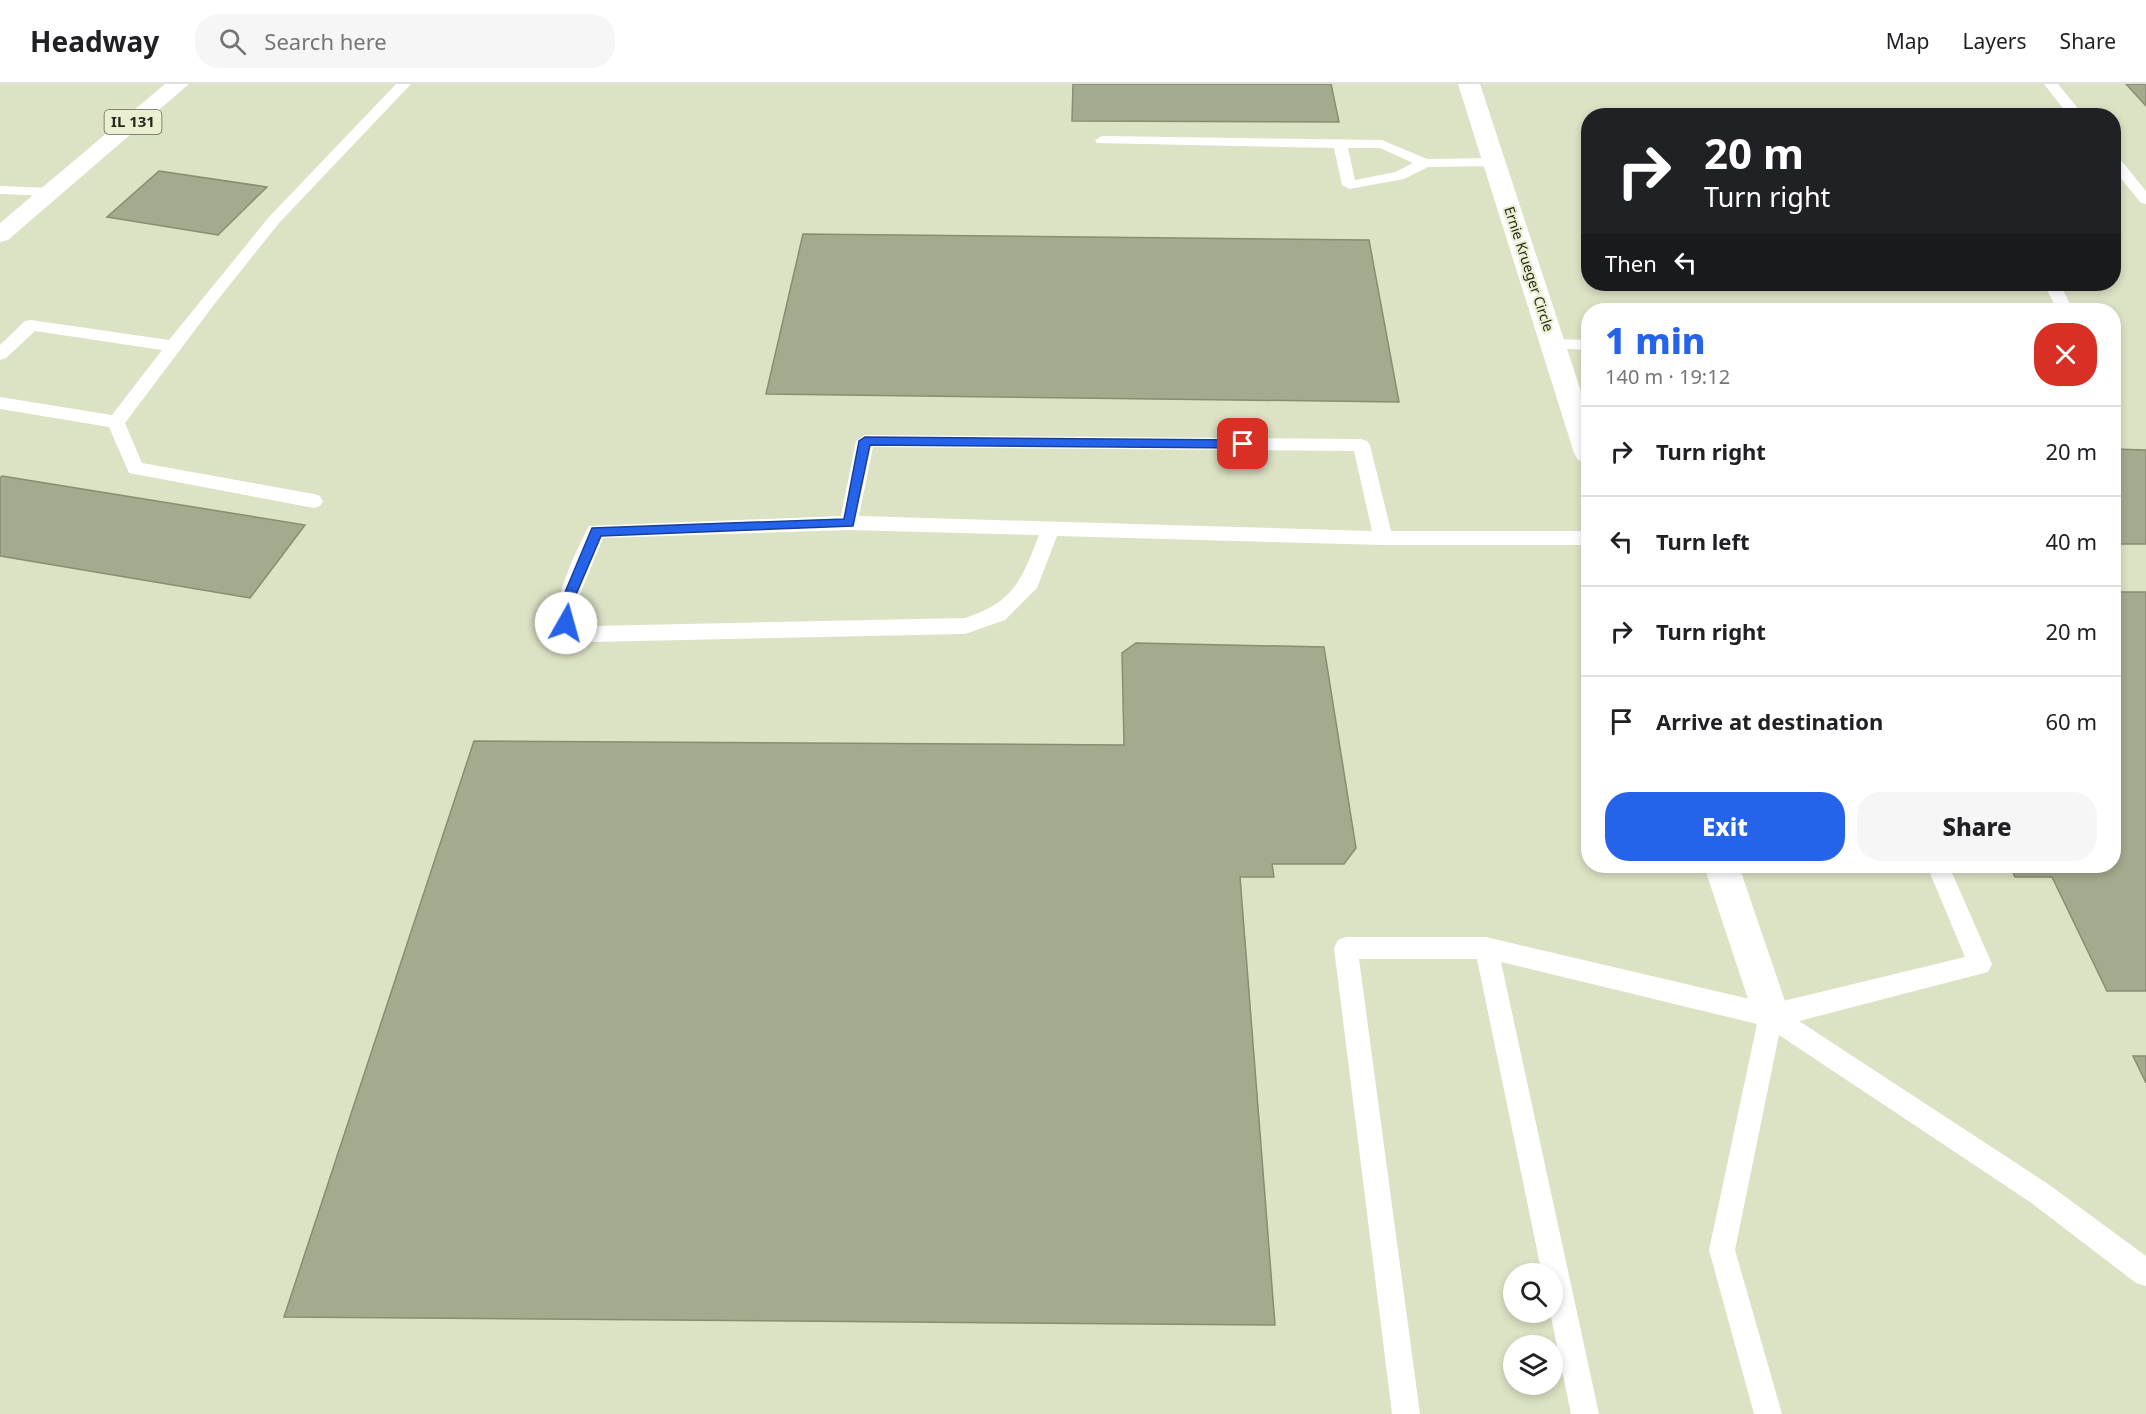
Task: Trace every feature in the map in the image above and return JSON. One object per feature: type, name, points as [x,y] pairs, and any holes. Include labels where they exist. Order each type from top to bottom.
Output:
[{"type":"street","name":"IL 131","points":[[0,235],[178,84]]},
{"type":"street","name":"Ernie Krueger Circle","points":[[1469,84],[1581,431]]},
{"type":"street","points":[[1724,873],[1771,1016]]},
{"type":"lane","points":[[116,422],[173,346],[274,220],[404,84]]},
{"type":"lane","points":[[2051,84],[2070,108]]},
{"type":"lane","points":[[1102,140],[1382,144],[1425,163],[1494,162]]},
{"type":"lane","points":[[1340,143],[1349,185],[1399,176],[1425,163]]},
{"type":"lane","points":[[2121,170],[2146,200]]},
{"type":"lane","points":[[0,190],[51,192]]},
{"type":"lane","points":[[0,354],[31,325],[173,346]]},
{"type":"lane","points":[[1553,344],[1581,345]]},
{"type":"lane","points":[[0,403],[116,422]]},
{"type":"lane","points":[[116,422],[135,468],[314,501]]},
{"type":"lane","points":[[849,523],[865,441],[1361,445],[1383,538]]},
{"type":"lane","points":[[1051,527],[1030,583],[998,615],[964,626],[592,634],[566,623],[566,604],[596,531],[849,523],[1051,527],[1383,538],[1581,538]]},
{"type":"lane","points":[[1771,1016],[1980,964],[1941,873]]},
{"type":"lane","points":[[1406,1414],[1346,948],[1486,948],[1771,1016],[2039,1193],[2146,1273]]},
{"type":"lane","points":[[1486,948],[1585,1414]]},
{"type":"lane","points":[[1768,1414],[1722,1250],[1771,1016]]},
{"type":"building","points":[[1073,84],[1331,84],[1339,122],[1072,121]]},
{"type":"building","points":[[2126,84],[2146,84],[2146,106]]},
{"type":"building","points":[[159,171],[267,187],[218,235],[107,217]]},
{"type":"building","points":[[803,234],[1369,240],[1399,402],[766,394]]},
{"type":"building","points":[[2121,449],[2146,450],[2146,544],[2121,544]]},
{"type":"building","points":[[2,476],[305,525],[250,598],[0,556],[0,478]]},
{"type":"building","points":[[2121,592],[2146,592],[2146,991],[2107,991],[2052,877],[2015,877],[2013,873],[2121,873]]},
{"type":"building","points":[[1136,643],[1324,647],[1356,848],[1344,864],[1272,864],[1274,877],[1240,877],[1275,1325],[284,1317],[474,741],[1124,745],[1122,653]]},
{"type":"building","points":[[2133,1056],[2146,1056],[2146,1083]]},
{"type":"route","points":[[566,623],[566,604],[596,531],[849,523],[865,441],[1243,444]]}]
